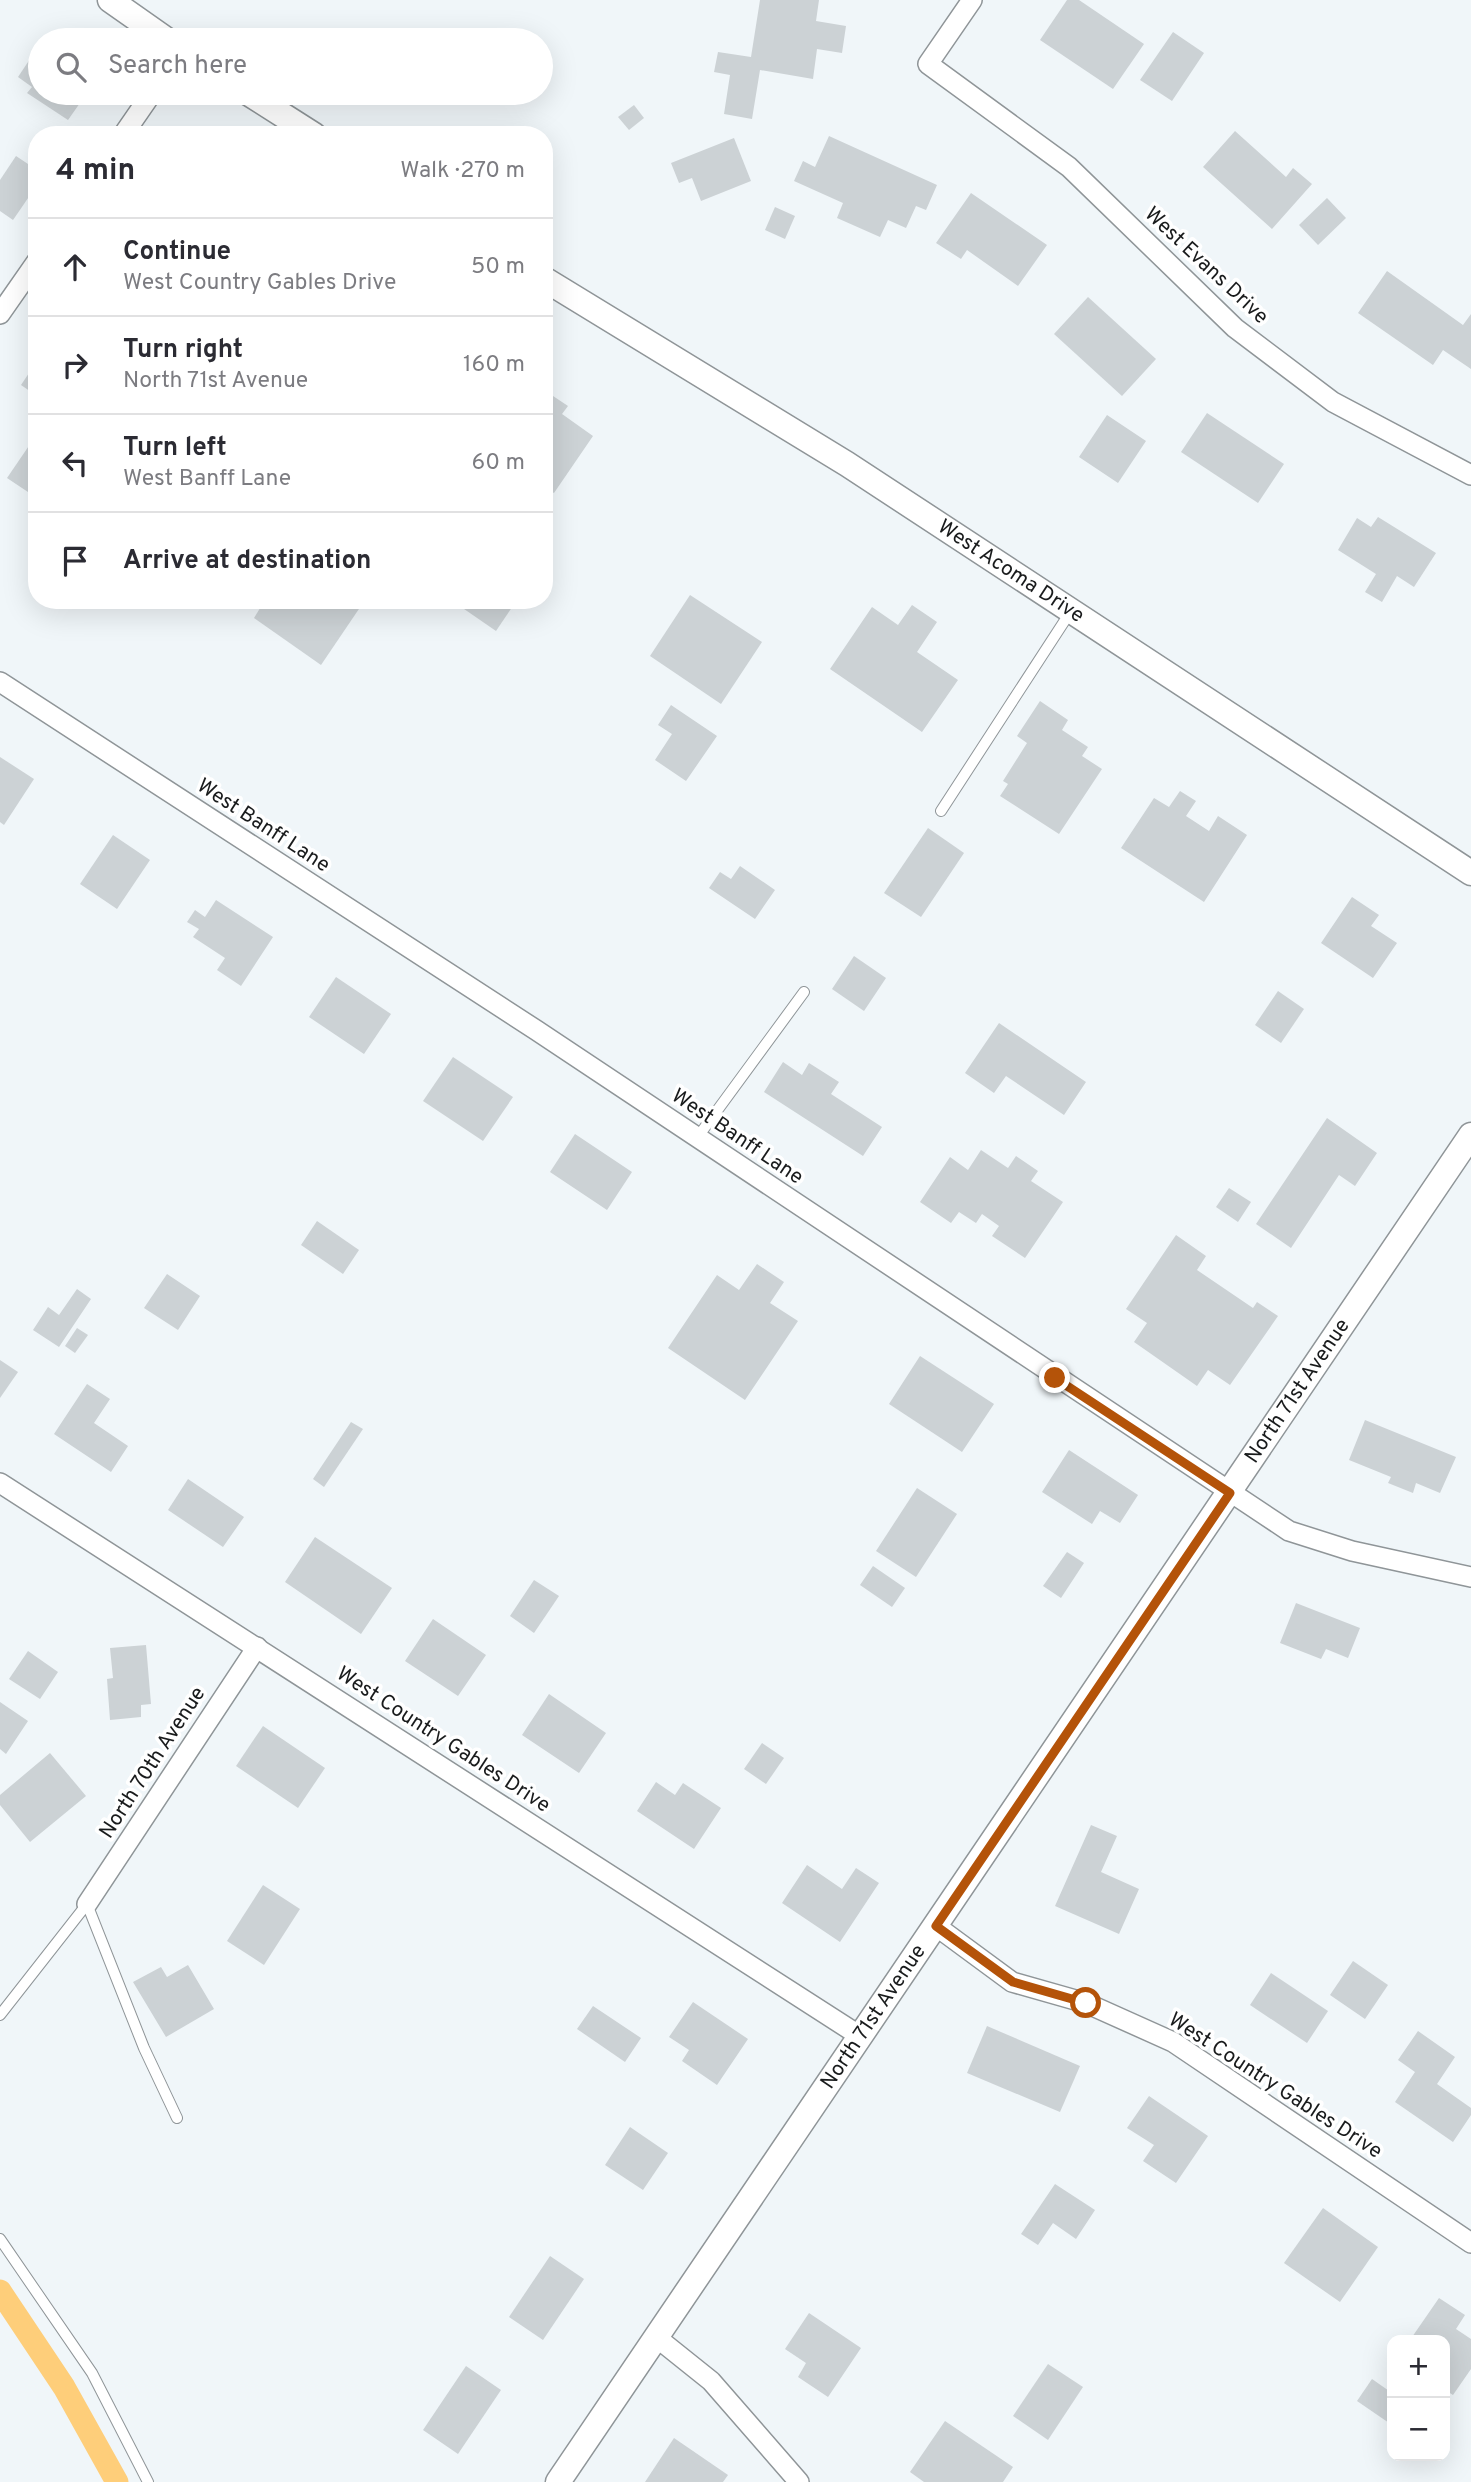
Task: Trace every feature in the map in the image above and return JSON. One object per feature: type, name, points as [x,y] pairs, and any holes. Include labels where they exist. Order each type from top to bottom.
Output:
[{"type":"street","points":[[110,0],[150,28]]},
{"type":"street","name":"West Evans Drive","points":[[972,0],[928,64],[1069,167],[1235,328],[1333,402],[1471,475]]},
{"type":"street","points":[[129,126],[144,105]]},
{"type":"street","points":[[267,105],[300,126]]},
{"type":"street","points":[[0,314],[28,274]]},
{"type":"street","name":"West Acoma Drive","points":[[553,284],[847,464],[1471,873]]},
{"type":"street","name":"West Banff Lane","points":[[0,682],[697,1138],[1289,1531],[1352,1551],[1471,1577]]},
{"type":"street","name":"North 71st Avenue","points":[[558,2482],[1471,1135]]},
{"type":"street","name":"West Country Gables Drive","points":[[0,1483],[860,2036]]},
{"type":"street","name":"North 70th Avenue","points":[[87,1904],[257,1647]]},
{"type":"street","name":"West Country Gables Drive","points":[[936,1926],[1013,1982],[1086,2003],[1173,2042],[1471,2243]]},
{"type":"street","points":[[656,2337],[711,2381],[799,2482]]},
{"type":"lane","points":[[941,811],[1072,610]]},
{"type":"lane","points":[[697,1138],[804,992]]},
{"type":"lane","points":[[0,2015],[87,1904]]},
{"type":"lane","points":[[87,1904],[144,2048],[177,2118]]},
{"type":"lane","points":[[0,2239],[92,2373],[148,2482]]},
{"type":"building","points":[[760,0],[819,0],[816,21],[846,26],[842,53],[817,49],[813,79],[760,70],[752,119],[724,114],[730,75],[714,72],[718,52],[751,57]]},
{"type":"building","points":[[1067,0],[1079,0],[1144,44],[1113,89],[1040,40]]},
{"type":"building","points":[[1173,32],[1204,53],[1172,101],[1140,80]]},
{"type":"building","points":[[28,62],[28,84],[18,77]]},
{"type":"building","points":[[45,105],[79,105],[68,120]]},
{"type":"building","points":[[634,105],[644,118],[629,130],[618,117]]},
{"type":"building","points":[[1235,131],[1286,177],[1293,168],[1312,184],[1272,229],[1203,167]]},
{"type":"building","points":[[829,136],[937,185],[926,210],[916,206],[906,228],[888,220],[880,237],[837,218],[843,203],[794,181],[803,161],[815,167]]},
{"type":"building","points":[[734,138],[751,181],[701,201],[692,178],[679,183],[671,163]]},
{"type":"building","points":[[16,156],[28,164],[28,198],[13,220],[0,211],[0,180]]},
{"type":"building","points":[[971,193],[1047,245],[1018,286],[967,250],[961,259],[936,243]]},
{"type":"building","points":[[1327,198],[1346,218],[1318,245],[1299,225]]},
{"type":"building","points":[[775,207],[795,216],[785,239],[765,230]]},
{"type":"building","points":[[1387,271],[1463,325],[1471,314],[1471,369],[1443,350],[1433,365],[1358,313]]},
{"type":"building","points":[[1088,297],[1156,359],[1122,396],[1054,334]]},
{"type":"building","points":[[28,374],[28,390],[21,385]]},
{"type":"building","points":[[553,396],[568,406],[562,414],[593,436],[554,493]]},
{"type":"building","points":[[1207,413],[1284,464],[1258,503],[1181,452]]},
{"type":"building","points":[[1107,415],[1146,441],[1118,483],[1079,457]]},
{"type":"building","points":[[28,447],[28,492],[7,478]]},
{"type":"building","points":[[1378,517],[1436,553],[1414,587],[1397,576],[1382,602],[1365,592],[1376,574],[1338,550],[1357,518],[1371,527]]},
{"type":"building","points":[[690,595],[762,642],[721,704],[650,656]]},
{"type":"building","points":[[912,605],[937,622],[917,652],[958,680],[922,732],[830,669],[872,607],[898,625]]},
{"type":"building","points":[[260,609],[359,609],[321,665],[254,618]]},
{"type":"building","points":[[464,609],[511,609],[496,631]]},
{"type":"building","points":[[1040,701],[1068,720],[1062,730],[1088,747],[1082,756],[1102,769],[1059,834],[1000,796],[1008,784],[1003,781],[1027,743],[1017,736]]},
{"type":"building","points":[[671,705],[717,736],[686,781],[655,760],[672,734],[658,725]]},
{"type":"building","points":[[0,757],[34,779],[4,825],[0,822]]},
{"type":"building","points":[[1180,791],[1196,801],[1186,816],[1209,831],[1218,816],[1247,835],[1204,902],[1121,848],[1154,798],[1169,807]]},
{"type":"building","points":[[928,828],[964,853],[921,917],[884,893]]},
{"type":"building","points":[[113,835],[150,860],[117,909],[80,884]]},
{"type":"building","points":[[740,866],[775,890],[755,919],[709,888],[720,872],[731,879]]},
{"type":"building","points":[[1352,897],[1379,915],[1371,926],[1397,943],[1373,978],[1321,943]]},
{"type":"building","points":[[216,900],[273,937],[241,986],[217,970],[225,958],[193,937],[199,929],[187,922],[195,910],[205,917]]},
{"type":"building","points":[[854,956],[886,978],[864,1011],[832,989]]},
{"type":"building","points":[[336,977],[391,1014],[364,1054],[309,1017]]},
{"type":"building","points":[[1278,991],[1304,1009],[1281,1043],[1255,1025]]},
{"type":"building","points":[[999,1023],[1086,1082],[1064,1115],[1006,1076],[994,1093],[965,1073]]},
{"type":"building","points":[[453,1057],[513,1097],[483,1141],[423,1101]]},
{"type":"building","points":[[783,1062],[802,1075],[809,1063],[839,1082],[831,1094],[882,1127],[863,1156],[764,1092]]},
{"type":"building","points":[[1327,1118],[1377,1153],[1355,1186],[1339,1175],[1291,1248],[1256,1224]]},
{"type":"building","points":[[575,1134],[632,1172],[607,1210],[550,1172]]},
{"type":"building","points":[[981,1150],[1008,1168],[1016,1156],[1038,1171],[1031,1181],[1063,1202],[1025,1258],[992,1236],[999,1226],[982,1214],[976,1223],[959,1212],[951,1223],[920,1202],[950,1157],[968,1170]]},
{"type":"building","points":[[1229,1188],[1251,1202],[1238,1222],[1216,1207]]},
{"type":"building","points":[[317,1221],[359,1250],[343,1274],[301,1245]]},
{"type":"building","points":[[1176,1235],[1206,1256],[1197,1270],[1253,1308],[1257,1302],[1278,1316],[1230,1385],[1208,1370],[1197,1386],[1134,1342],[1147,1323],[1126,1309]]},
{"type":"building","points":[[757,1264],[784,1282],[770,1303],[798,1321],[745,1400],[668,1348],[717,1275],[739,1290]]},
{"type":"building","points":[[167,1274],[200,1296],[178,1330],[144,1308]]},
{"type":"building","points":[[77,1289],[91,1299],[59,1347],[33,1330],[48,1307],[59,1315]]},
{"type":"building","points":[[77,1328],[88,1335],[75,1353],[65,1346]]},
{"type":"building","points":[[920,1356],[994,1404],[962,1452],[889,1404]]},
{"type":"building","points":[[0,1360],[18,1372],[0,1398]]},
{"type":"building","points":[[87,1384],[110,1399],[94,1423],[128,1446],[111,1472],[54,1434]]},
{"type":"building","points":[[1365,1420],[1456,1457],[1440,1493],[1416,1483],[1413,1493],[1388,1483],[1391,1477],[1349,1460]]},
{"type":"building","points":[[351,1422],[363,1429],[324,1487],[313,1479]]},
{"type":"building","points":[[1069,1450],[1138,1495],[1120,1523],[1100,1511],[1092,1524],[1042,1492]]},
{"type":"building","points":[[188,1479],[244,1517],[223,1547],[168,1510]]},
{"type":"building","points":[[917,1488],[957,1514],[916,1577],[876,1551]]},
{"type":"building","points":[[315,1537],[392,1588],[361,1634],[285,1582]]},
{"type":"building","points":[[1067,1552],[1084,1563],[1061,1598],[1043,1586]]},
{"type":"building","points":[[873,1566],[905,1588],[892,1607],[860,1585]]},
{"type":"building","points":[[534,1580],[559,1596],[534,1633],[510,1616]]},
{"type":"building","points":[[1296,1603],[1360,1628],[1348,1658],[1326,1649],[1321,1659],[1280,1643]]},
{"type":"building","points":[[433,1619],[486,1655],[458,1696],[405,1661]]},
{"type":"building","points":[[146,1645],[151,1704],[141,1705],[141,1717],[110,1720],[107,1679],[113,1678],[110,1648]]},
{"type":"building","points":[[28,1651],[58,1672],[40,1699],[9,1679]]},
{"type":"building","points":[[549,1694],[606,1733],[579,1773],[522,1735]]},
{"type":"building","points":[[0,1702],[28,1721],[6,1754],[0,1749]]},
{"type":"building","points":[[263,1726],[325,1768],[298,1808],[236,1766]]},
{"type":"building","points":[[762,1743],[784,1758],[766,1784],[744,1769]]},
{"type":"building","points":[[50,1753],[86,1796],[30,1842],[0,1805],[0,1795]]},
{"type":"building","points":[[656,1782],[675,1795],[683,1783],[721,1808],[694,1849],[637,1811]]},
{"type":"building","points":[[1091,1825],[1117,1836],[1101,1872],[1139,1889],[1119,1934],[1055,1906]]},
{"type":"building","points":[[807,1865],[842,1889],[856,1868],[879,1883],[840,1942],[782,1903]]},
{"type":"building","points":[[263,1885],[300,1909],[264,1965],[227,1941]]},
{"type":"building","points":[[1353,1961],[1388,1985],[1365,2019],[1330,1995]]},
{"type":"building","points":[[188,1965],[214,2009],[166,2037],[133,1982],[161,1967],[167,1977]]},
{"type":"building","points":[[1271,1973],[1328,2011],[1307,2043],[1250,2005]]},
{"type":"building","points":[[693,2002],[748,2039],[717,2085],[682,2061],[689,2050],[669,2037]]},
{"type":"building","points":[[593,2006],[641,2038],[625,2062],[577,2029]]},
{"type":"building","points":[[987,2026],[1080,2066],[1060,2112],[967,2073]]},
{"type":"building","points":[[1418,2031],[1455,2057],[1437,2084],[1471,2108],[1471,2115],[1453,2142],[1395,2102],[1415,2072],[1398,2060]]},
{"type":"building","points":[[1149,2096],[1208,2136],[1176,2183],[1143,2161],[1154,2145],[1127,2128]]},
{"type":"building","points":[[630,2127],[668,2153],[643,2190],[605,2165]]},
{"type":"building","points":[[1055,2184],[1095,2210],[1076,2239],[1053,2223],[1038,2245],[1021,2234]]},
{"type":"building","points":[[1323,2208],[1378,2247],[1340,2302],[1284,2263]]},
{"type":"building","points":[[550,2256],[584,2279],[543,2340],[509,2317]]},
{"type":"building","points":[[1439,2298],[1465,2315],[1456,2329],[1471,2339],[1471,2369],[1453,2395],[1450,2393],[1450,2335],[1413,2335]]},
{"type":"building","points":[[809,2313],[861,2348],[828,2397],[798,2377],[806,2363],[785,2349]]},
{"type":"building","points":[[1048,2364],[1083,2387],[1048,2440],[1013,2416]]},
{"type":"building","points":[[466,2366],[501,2390],[458,2454],[423,2430]]},
{"type":"building","points":[[1372,2379],[1387,2390],[1387,2422],[1357,2401]]},
{"type":"building","points":[[945,2421],[1013,2467],[1003,2482],[924,2482],[910,2472]]},
{"type":"building","points":[[674,2438],[728,2475],[723,2482],[645,2482]]},
{"type":"waterway","points":[[0,2291],[64,2387],[117,2482]]},
{"type":"route","points":[[1055,1378],[1230,1493],[936,1926],[1013,1982],[1086,2003]]}]
